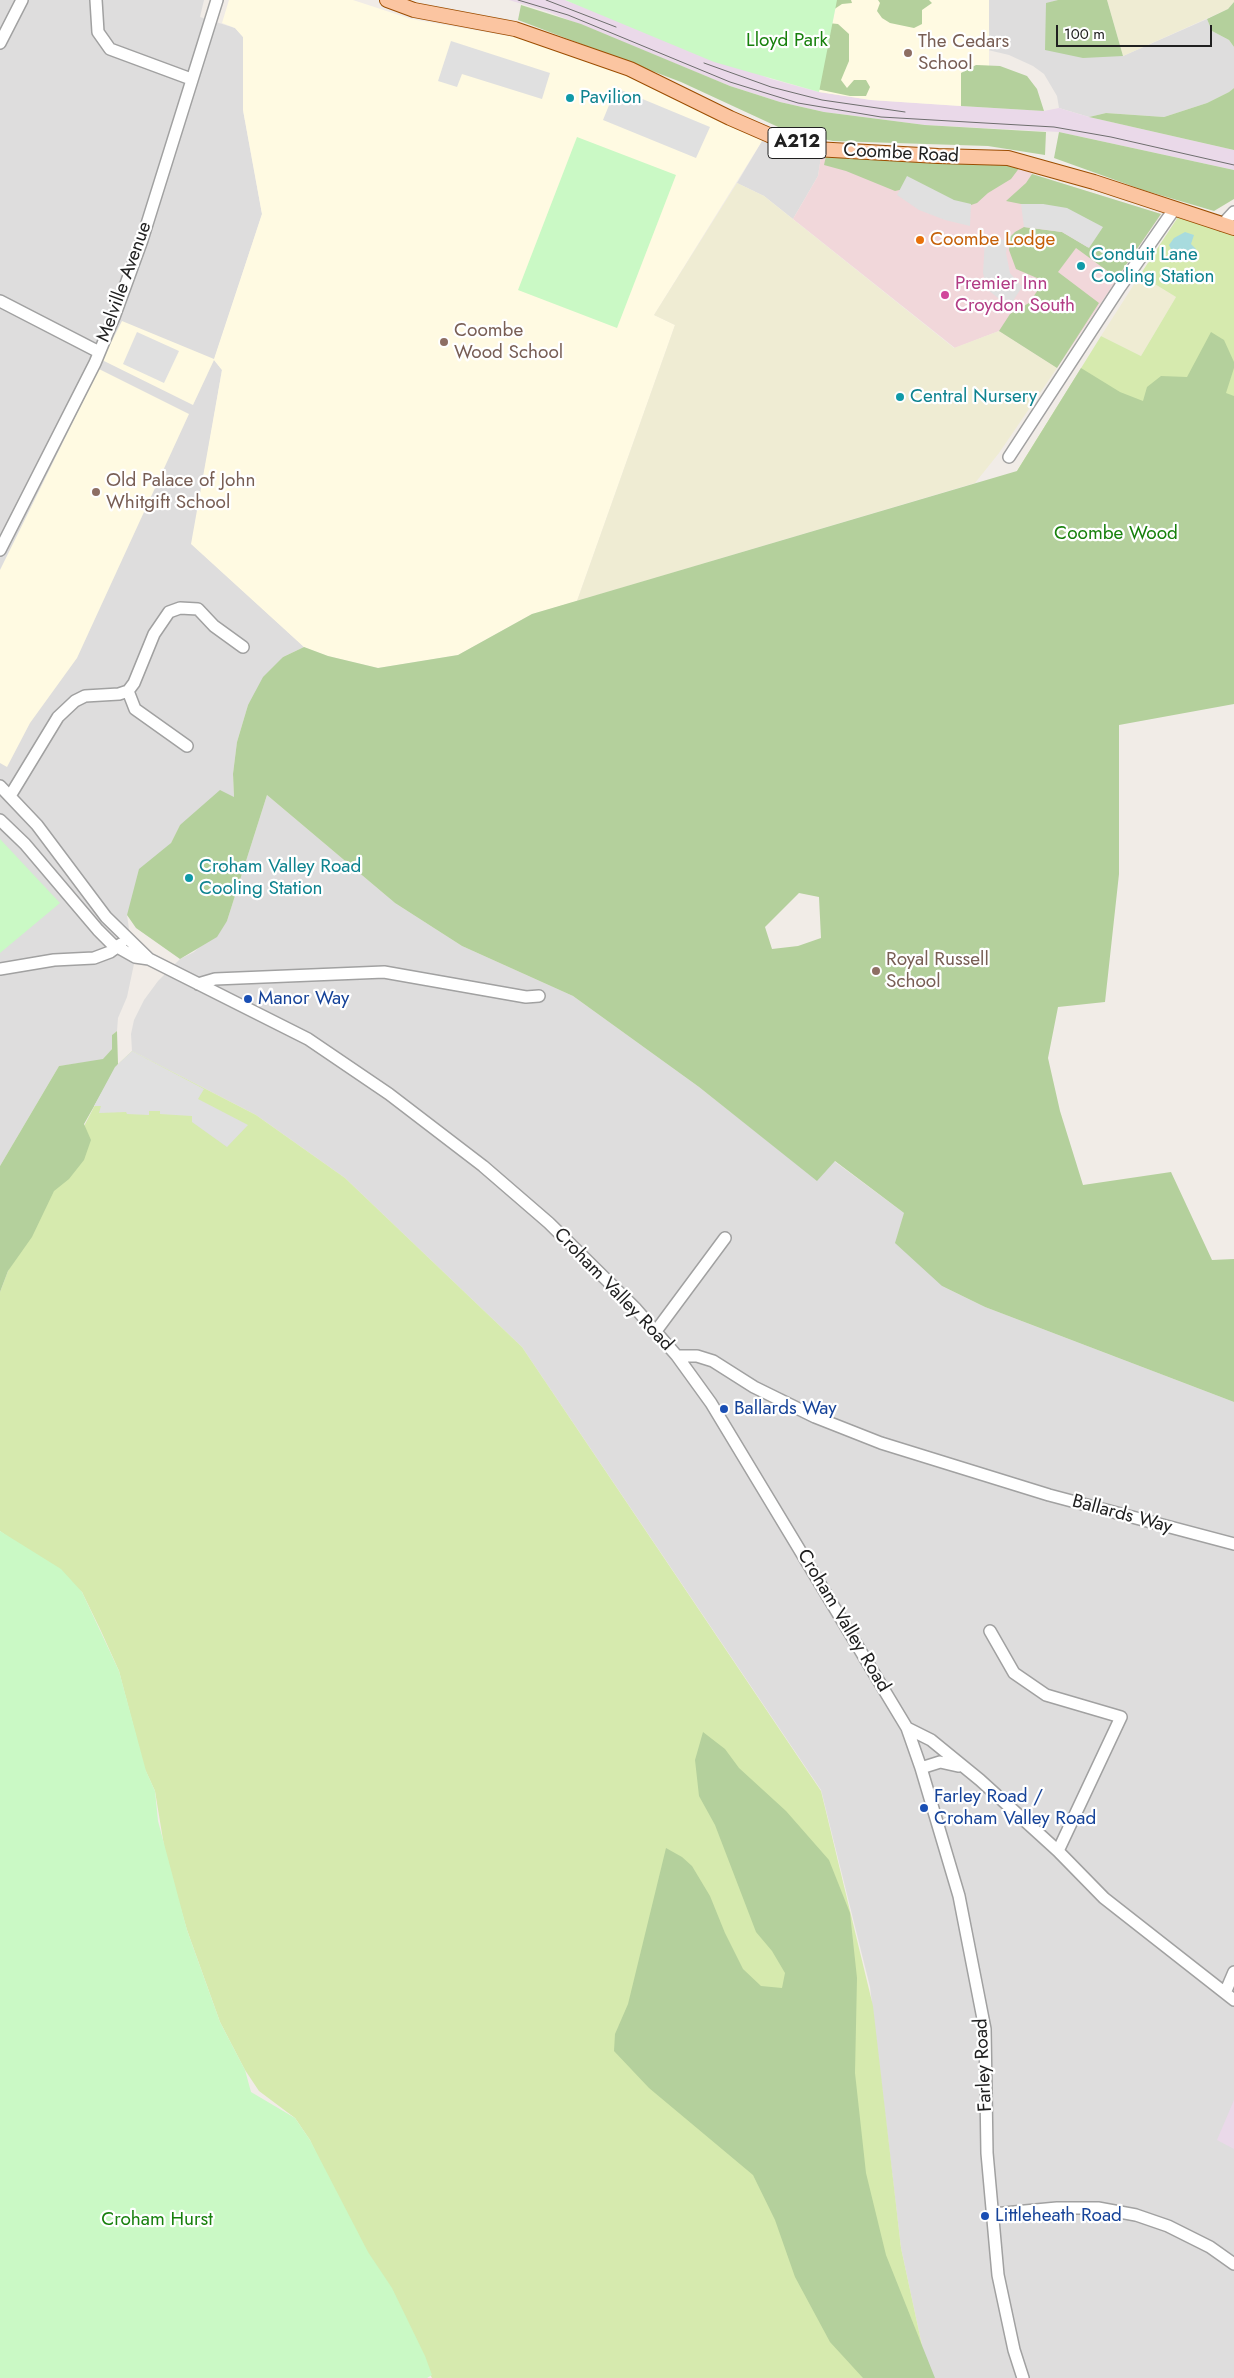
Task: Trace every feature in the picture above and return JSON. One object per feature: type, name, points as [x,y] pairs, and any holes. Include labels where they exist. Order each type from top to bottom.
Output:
[{"type":"main road","name":"Coombe Road","points":[[387,0],[414,10],[515,29],[630,69],[730,118],[770,135],[815,149],[1008,158],[1049,168],[1228,226]]},
{"type":"street","points":[[0,43],[22,0]]},
{"type":"street","points":[[96,0],[98,32],[110,49],[191,79]]},
{"type":"street","name":"Melville Avenue","points":[[0,550],[99,352],[114,317],[142,240],[217,0]]},
{"type":"street","points":[[1009,457],[1120,287],[1175,208]]},
{"type":"street","points":[[1228,226],[1234,212]]},
{"type":"street","points":[[0,301],[99,352]]},
{"type":"street","points":[[10,796],[58,717],[75,701],[85,696],[119,694],[128,691],[134,683],[154,634],[169,612],[180,608],[198,609],[214,626],[243,647]]},
{"type":"street","points":[[128,691],[135,710],[187,746]]},
{"type":"street","name":"Croham Valley Road","points":[[0,786],[37,825],[106,917],[150,959],[308,1039],[389,1094],[483,1166],[549,1223],[636,1309],[677,1356],[710,1403],[765,1490],[907,1728]]},
{"type":"street","name":"Croham Valley Road","points":[[0,820],[25,844],[98,930],[117,947],[135,957],[150,959]]},
{"type":"street","points":[[0,969],[54,960],[94,958],[117,947],[127,937]]},
{"type":"street","points":[[198,984],[215,978],[384,972],[526,997],[539,996]]},
{"type":"street","points":[[656,1331],[725,1238]]},
{"type":"street","name":"Ballards Way","points":[[677,1356],[697,1356],[713,1361],[754,1387],[815,1417],[881,1442],[1049,1495],[1234,1544]]},
{"type":"street","points":[[990,1631],[1014,1673],[1046,1695],[1121,1717],[1058,1851]]},
{"type":"street","points":[[907,1728],[931,1740],[1058,1851],[1104,1898],[1230,1997],[1234,1972]]},
{"type":"street","name":"Farley Road","points":[[907,1728],[960,1896],[985,2029],[987,2153],[998,2275],[1014,2350],[1024,2378]]},
{"type":"street","points":[[921,1768],[940,1762],[967,1770]]},
{"type":"street","points":[[993,2214],[1057,2208],[1098,2208],[1136,2215],[1168,2226],[1210,2247],[1234,2264]]},
{"type":"shaded area","points":[[0,0],[204,0],[200,17],[235,28],[243,37],[243,110],[262,214],[214,360],[222,370],[192,544],[304,647],[283,657],[248,705],[237,742],[233,774],[234,797],[180,825],[127,915],[134,964],[127,997],[118,1018],[117,1031],[112,1035],[112,1049],[103,1060],[59,1066],[0,1166]]},
{"type":"shaded area","name":"Coombe Wood School","points":[[229,0],[353,0],[411,19],[520,38],[628,76],[669,94],[762,141],[654,315],[675,325],[577,601],[532,614],[458,655],[378,668],[328,656],[304,647],[191,544],[222,370],[214,360],[193,405],[102,360],[122,321],[214,359],[262,214],[243,110],[243,37],[235,28],[222,23]]},
{"type":"shaded area","points":[[509,0],[565,0],[771,79],[819,92],[871,100],[1044,111],[1059,108],[1089,117],[1234,150],[1234,170],[1059,132],[925,125],[824,112],[780,102],[730,86],[549,12]]},
{"type":"shaded area","name":"The Cedars School","points":[[837,0],[989,0],[989,66],[976,65],[961,73],[961,106],[871,100],[819,92]]},
{"type":"shaded area","points":[[989,0],[1058,0],[1046,4],[1123,56],[1207,19],[1212,31],[1229,40],[1234,47],[1234,88],[1207,103],[1164,117],[1106,113],[1089,117],[1059,108],[1057,96],[1044,74],[1033,66],[1009,55],[988,50]]},
{"type":"shaded area","points":[[1107,0],[1234,0],[1234,2],[1228,9],[1123,56]]},
{"type":"shaded area","points":[[451,41],[550,73],[542,99],[462,74],[457,87],[438,81]]},
{"type":"shaded area","points":[[616,88],[710,127],[696,158],[603,120]]},
{"type":"shaded area","points":[[762,141],[802,155],[821,157],[818,176],[793,219],[764,196],[737,183]]},
{"type":"shaded area","points":[[821,157],[1015,164],[1032,174],[1161,214],[1057,368],[999,331],[955,348],[793,219],[818,176]]},
{"type":"shaded area","points":[[907,176],[954,200],[971,204],[970,226],[945,220],[919,210],[897,195]]},
{"type":"shaded area","points":[[737,183],[764,196],[954,348],[999,331],[1057,368],[999,453],[975,483],[577,601],[675,325],[654,315]]},
{"type":"shaded area","points":[[1021,204],[1043,204],[1067,208],[1103,227],[1089,248],[1062,232],[1024,227]]},
{"type":"shaded area","points":[[985,239],[1008,240],[1006,253],[1010,273],[1022,287],[1009,307],[987,289],[983,273]]},
{"type":"shaded area","points":[[1140,275],[1176,297],[1141,356],[1101,336]]},
{"type":"shaded area","points":[[137,332],[179,351],[164,383],[123,364]]},
{"type":"shaded area","name":"Old Palace of John Whitgift School","points":[[99,369],[189,414],[77,658],[30,723],[7,767],[0,763],[0,570]]},
{"type":"shaded area","points":[[267,795],[395,903],[462,946],[573,996],[699,1087],[817,1180],[834,1161],[904,1213],[942,1286],[985,1307],[1234,1402],[1234,2378],[929,2378],[901,2248],[870,1987],[821,1790],[522,1347],[345,1178],[256,1115],[132,1051],[131,1034],[134,1020],[144,1000],[158,981],[180,959],[194,952],[227,921]]},
{"type":"shaded area","points":[[132,1051],[204,1089],[198,1099],[248,1125],[227,1147],[192,1122],[192,1116],[160,1114],[160,1111],[149,1111],[149,1115],[127,1114],[126,1112],[99,1113],[101,1106],[94,1106],[115,1067]]},
{"type":"shaded area","points":[[1234,2100],[1234,2149],[1217,2140]]},
{"type":"green space","name":"Lloyd Park","points":[[565,0],[837,0],[819,92],[714,62]]},
{"type":"green space","points":[[796,0],[851,0],[852,3],[842,4],[830,12],[828,23],[838,24],[849,34],[849,61],[841,80],[847,88],[854,80],[866,80],[870,87],[866,96],[850,96],[807,87]]},
{"type":"green space","points":[[878,0],[929,0],[932,3],[922,10],[922,24],[914,28],[890,23],[882,18],[877,11],[880,3]]},
{"type":"green space","points":[[1058,0],[1107,0],[1123,56],[1083,58],[1045,50],[1046,3]]},
{"type":"green space","points":[[1234,2],[1234,47],[1229,40],[1212,31],[1207,19],[1228,9]]},
{"type":"green space","points":[[521,5],[581,24],[730,86],[780,102],[824,112],[925,125],[1046,132],[1045,155],[988,146],[833,141],[789,132],[681,82],[518,20]]},
{"type":"green space","points":[[976,65],[1000,66],[1027,76],[1037,89],[1044,111],[961,106],[961,73]]},
{"type":"green space","points":[[1234,88],[1234,150],[1089,117],[1106,113],[1164,117],[1207,103]]},
{"type":"green space","points":[[1059,132],[1234,170],[1234,199],[1214,211],[1143,190],[1054,158]]},
{"type":"green space","points":[[577,137],[676,175],[617,328],[518,290]]},
{"type":"green space","points":[[826,156],[1015,164],[1020,167],[1011,179],[988,193],[977,203],[968,206],[904,189],[895,191],[846,171],[824,165]]},
{"type":"green space","points":[[1032,174],[1161,214],[1117,278],[1076,248],[1058,272],[1099,303],[1057,368],[999,331],[1010,314],[1029,303],[1044,281],[1016,269],[1009,250],[1010,237],[1015,232],[1024,227],[1062,232],[1089,248],[1043,204],[1021,204],[1006,201],[1026,183]]},
{"type":"green space","name":"Coombe Wood","points":[[1178,217],[1234,234],[1234,625],[1017,471],[1101,336],[1141,356],[1176,297],[1140,275]]},
{"type":"green space","name":"Royal Russell School","points":[[1211,332],[1224,340],[1234,362],[1226,393],[1234,396],[1234,704],[1119,725],[1119,874],[1105,1002],[1058,1007],[1048,1058],[1060,1111],[1083,1185],[1171,1172],[1212,1260],[1234,1259],[1234,1402],[985,1307],[942,1286],[895,1243],[904,1213],[835,1161],[817,1181],[699,1087],[573,996],[462,946],[395,903],[267,795],[227,921],[217,937],[180,959],[136,928],[127,915],[139,869],[171,843],[180,825],[220,790],[234,797],[233,774],[237,742],[248,705],[263,677],[283,657],[304,647],[328,656],[378,668],[458,655],[532,614],[1017,471],[1081,368],[1120,392],[1143,401],[1147,387],[1161,376],[1187,377]],"holes":[[[799,893],[819,897],[821,938],[798,946],[772,949],[765,927]]]},
{"type":"green space","points":[[0,839],[60,903],[0,953]]},
{"type":"green space","points":[[117,1031],[118,1064],[84,1124],[91,1140],[84,1160],[69,1179],[54,1191],[32,1237],[8,1271],[0,1292],[0,1166],[59,1066],[103,1059],[112,1049],[112,1035]]},
{"type":"green space","points":[[132,1051],[256,1115],[345,1178],[522,1347],[821,1791],[873,2006],[901,2248],[929,2378],[432,2378],[348,2224],[310,2140],[295,2118],[259,2091],[245,2070],[220,2022],[187,1930],[166,1858],[155,1791],[144,1767],[119,1671],[101,1631],[82,1592],[0,1531],[0,1292],[8,1271],[115,1067]]},
{"type":"green space","name":"Croham Hurst","points":[[0,1531],[61,1569],[82,1592],[119,1671],[146,1771],[155,1791],[158,1821],[187,1930],[220,2022],[245,2070],[251,2092],[295,2118],[310,2140],[368,2252],[392,2288],[425,2356],[432,2375],[427,2378],[0,2378]]},
{"type":"green space","points":[[703,1732],[725,1749],[739,1768],[786,1811],[829,1860],[850,1913],[857,1978],[855,2073],[866,2173],[886,2255],[935,2378],[863,2378],[830,2342],[795,2277],[775,2220],[753,2175],[649,2088],[614,2051],[615,2034],[628,2004],[666,1848],[682,1857],[692,1866],[710,1896],[725,1933],[743,1969],[761,1986],[782,1988],[785,1973],[772,1951],[756,1932],[715,1825],[699,1796],[695,1760]]},
{"type":"water","points":[[1185,232],[1194,235],[1191,244],[1196,249],[1196,253],[1189,259],[1172,251],[1169,245],[1174,238]]},
{"type":"tram line","points":[[518,0],[568,15],[730,82],[798,103],[881,117],[1054,127],[1111,137],[1234,165]]},
{"type":"tram line","points":[[546,0],[616,27]]},
{"type":"tram line","points":[[704,63],[771,87],[822,100],[905,112]]},
{"type":"place","name":"The Cedars School","points":[[908,53]]},
{"type":"place","name":"Pavilion","points":[[570,98]]},
{"type":"place","name":"Coombe Lodge","points":[[920,240]]},
{"type":"place","name":"Conduit Lane Cooling Station","points":[[1081,266]]},
{"type":"place","name":"Premier Inn Croydon South","points":[[945,295]]},
{"type":"place","name":"Coombe Wood School","points":[[444,342]]},
{"type":"place","name":"Central Nursery","points":[[900,397]]},
{"type":"place","name":"Old Palace of John Whitgift School","points":[[96,492]]},
{"type":"place","name":"Croham Valley Road Cooling Station","points":[[189,878]]},
{"type":"place","name":"Royal Russell School","points":[[876,971]]},
{"type":"place","name":"Manor Way","points":[[248,999]]},
{"type":"place","name":"Ballards Way","points":[[724,1409]]},
{"type":"place","name":"Farley Road / Croham Valley Road","points":[[924,1808]]},
{"type":"place","name":"Littleheath Road","points":[[985,2216]]}]
